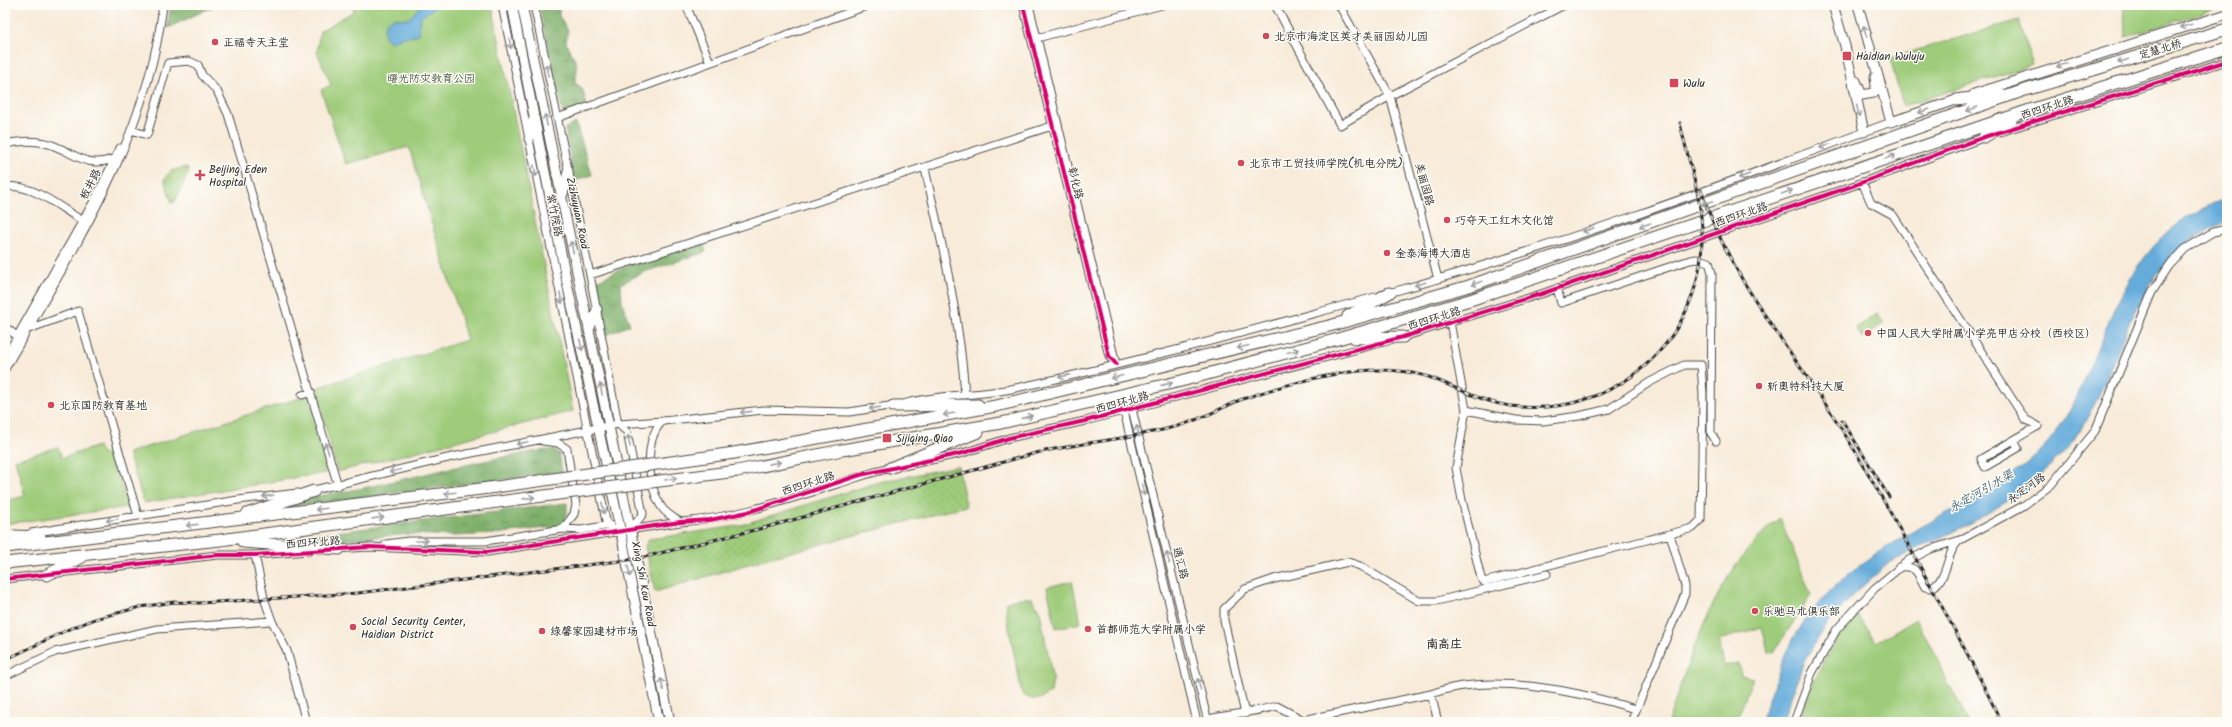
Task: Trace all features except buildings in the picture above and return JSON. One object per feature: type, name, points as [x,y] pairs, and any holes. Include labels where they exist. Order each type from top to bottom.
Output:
[{"type":"highway","name":"定慧北桥","points":[[2093,70],[2227,29]]},
{"type":"highway","name":"定慧北桥","points":[[2099,88],[2227,48]]},
{"type":"highway","name":"西四环北路","points":[[5,547],[489,488],[734,453],[996,406],[1333,325],[1476,284],[2022,91],[2093,70]]},
{"type":"highway","name":"西四环北路","points":[[5,563],[220,540],[737,471],[842,450],[1001,423],[1181,381],[1338,339],[1473,299],[2099,88]]},
{"type":"highway","points":[[1957,100],[2022,91]]},
{"type":"highway","points":[[1984,137],[2030,110]]},
{"type":"highway","points":[[1333,325],[1389,293]]},
{"type":"highway","points":[[1338,339],[1403,337]]},
{"type":"highway","points":[[893,406],[963,404],[996,406]]},
{"type":"highway","points":[[890,468],[1001,423]]},
{"type":"highway","points":[[226,521],[314,491]]},
{"type":"highway","points":[[10,536],[68,539]]},
{"type":"highway","points":[[220,540],[339,549]]},
{"type":"highway","points":[[47,575],[90,554]]},
{"type":"main road","points":[[512,5],[598,427]]},
{"type":"main road","name":"Zizhuyuan Road","points":[[522,5],[608,427]]},
{"type":"main road","points":[[1832,5],[1862,95],[1874,93],[1876,88],[1874,62]]},
{"type":"main road","points":[[1858,5],[1891,122],[2225,14],[2227,29]]},
{"type":"main road","points":[[1845,46],[1864,132]]},
{"type":"main road","points":[[529,139],[535,117]]},
{"type":"main road","points":[[562,198],[568,172]]},
{"type":"main road","points":[[589,330],[597,310]]},
{"type":"main road","name":"Xing Shi Kou Road","points":[[598,427],[619,523],[626,531],[670,722]]},
{"type":"main road","name":"Xing Shi Kou Road","points":[[608,427],[660,722]]},
{"type":"street","name":"板井路","points":[[5,358],[22,332],[83,221],[115,158],[136,106],[149,57],[159,5]]},
{"type":"street","points":[[5,369],[22,332],[100,201],[131,130],[153,57],[163,5]]},
{"type":"street","name":"紫竹院路","points":[[502,5],[607,526]]},
{"type":"street","name":"紫竹院路","points":[[534,5],[590,275],[618,424]]},
{"type":"street","points":[[686,5],[710,62]]},
{"type":"street","points":[[557,118],[869,5]]},
{"type":"street","name":"彰化路","points":[[1023,5],[1034,39],[1110,356],[1116,364]]},
{"type":"street","name":"彰化路","points":[[1029,5],[1034,39]]},
{"type":"street","points":[[1034,39],[1162,5]]},
{"type":"street","points":[[1275,5],[1340,125],[1390,96],[1564,5]]},
{"type":"street","name":"美丽园路","points":[[1338,5],[1390,96],[1438,279]]},
{"type":"street","points":[[131,130],[147,135],[168,63],[189,61],[198,65],[202,75],[217,91],[228,114],[338,486]]},
{"type":"street","name":"西四环北路","points":[[369,547],[487,552],[680,522],[710,520],[748,512],[860,475],[956,455],[1009,438],[1132,409],[1403,337],[1557,288],[1862,182],[1984,137],[2227,61]]},
{"type":"street","points":[[10,536],[238,500],[314,491],[452,457],[538,440],[587,428],[763,410],[849,412],[893,406],[927,397],[965,395],[1011,389],[1223,338],[1438,279],[1678,199],[1891,122]]},
{"type":"street","points":[[590,275],[925,169],[1055,125]]},
{"type":"street","points":[[5,144],[28,140],[46,143],[58,147],[83,161],[98,163],[115,158]]},
{"type":"street","points":[[925,169],[948,267],[961,345],[965,395]]},
{"type":"street","points":[[1862,182],[1871,204],[1893,215],[2025,419],[2038,426],[1981,459],[1985,467],[2018,448],[2014,440]]},
{"type":"street","points":[[5,187],[21,188],[32,191],[83,221]]},
{"type":"street","name":"永定河路","points":[[1794,722],[1812,673],[1837,629],[1874,588],[1899,567],[1919,554],[1960,540],[2023,506],[2051,484],[2078,454],[2095,431],[2152,292],[2169,266],[2185,249],[2213,232],[2227,229]]},
{"type":"street","points":[[1557,288],[1561,303],[1690,260],[1697,259],[1709,262],[1712,273],[1711,433],[1716,441]]},
{"type":"street","points":[[5,327],[22,332],[78,311],[138,516]]},
{"type":"street","points":[[1450,322],[1466,410],[1456,468],[1462,500],[1481,578],[1484,582],[1693,528],[1701,520],[1704,394],[1701,365],[1684,365],[1650,382],[1609,409],[1579,416],[1543,420],[1516,420],[1466,410]]},
{"type":"street","points":[[302,395],[311,392]]},
{"type":"street","name":"通汇路","points":[[1132,409],[1208,721]]},
{"type":"street","name":"通汇路","points":[[1124,411],[1196,722]]},
{"type":"street","points":[[663,421],[652,435],[650,451],[651,473],[659,503],[664,510],[680,522]]},
{"type":"street","points":[[607,526],[626,531],[643,514],[627,432],[618,424]]},
{"type":"street","points":[[538,440],[558,443],[568,448],[576,505],[574,514],[563,529]]},
{"type":"street","name":"西四环北路","points":[[5,579],[218,555],[255,555],[369,547],[409,541],[486,541],[563,529],[581,530],[619,523]]},
{"type":"street","points":[[553,541],[581,530]]},
{"type":"street","points":[[1631,722],[1635,709],[1685,594],[1685,586],[1670,534]]},
{"type":"street","points":[[1899,567],[1909,566],[1914,568],[1925,587],[1932,588],[1944,575],[1953,547],[1960,540]]},
{"type":"street","points":[[255,555],[264,598],[272,621],[287,651],[306,722]]},
{"type":"street","points":[[1245,714],[1224,620],[1224,609],[1245,589],[1274,579],[1348,562],[1360,566],[1419,601],[1437,601],[1547,574]]},
{"type":"street","points":[[5,676],[55,652],[157,629],[272,621]]},
{"type":"street","points":[[1208,721],[1240,712],[1245,714],[1278,706],[1303,720],[1432,694],[1447,688],[1506,684],[1592,696],[1635,709]]},
{"type":"street","points":[[1432,694],[1438,722]]},
{"type":"green space","points":[[170,5],[216,5],[168,28]]},
{"type":"green space","name":"曙光防灾教育公园","points":[[352,5],[492,5],[573,411],[337,472],[316,388],[467,340],[409,147],[346,164],[321,90],[331,85],[317,52],[320,31],[354,11]]},
{"type":"green space","points":[[543,5],[559,5],[559,16],[568,30],[566,43],[575,59],[577,66],[575,83],[582,88],[587,105],[563,114],[540,11]]},
{"type":"green space","points":[[2124,5],[2216,5],[2215,9],[2125,37]]},
{"type":"green space","points":[[2019,20],[2032,65],[1903,106],[1890,58]]},
{"type":"green space","points":[[576,123],[592,175],[574,181],[565,128]]},
{"type":"green space","points":[[186,167],[189,171],[175,202],[172,203],[164,179],[171,171]]},
{"type":"green space","points":[[703,243],[706,252],[644,272],[621,284],[622,302],[630,325],[603,336],[602,329],[605,327],[595,282],[631,264]]},
{"type":"green space","points":[[1877,314],[1884,323],[1863,338],[1856,328]]},
{"type":"green space","points":[[309,395],[330,472],[144,503],[128,453]]},
{"type":"green space","points":[[98,446],[102,455],[111,451],[128,507],[5,524],[5,501],[25,496],[15,460],[58,447],[62,458]]},
{"type":"green space","points":[[554,450],[559,454],[562,472],[293,506],[294,501],[302,499],[363,488],[500,458]]},
{"type":"green space","points":[[958,466],[966,506],[765,559],[655,592],[645,546],[649,539],[738,526],[879,482]]},
{"type":"green space","points":[[567,503],[567,513],[563,524],[553,527],[494,534],[455,536],[410,534],[309,543],[296,543],[293,539],[296,537]]},
{"type":"green space","name":"乐驰马术俱乐部","points":[[1780,518],[1811,595],[1774,652],[1768,651],[1762,627],[1719,640],[1724,666],[1738,663],[1741,675],[1753,678],[1736,722],[1668,722],[1687,666],[1710,611],[1723,585],[1739,561],[1758,538]]},
{"type":"green space","points":[[1072,581],[1081,623],[1056,628],[1047,587]]},
{"type":"green space","points":[[1020,598],[1032,598],[1040,612],[1053,680],[1051,692],[1040,699],[1033,699],[1022,694],[1006,613],[1007,602]]},
{"type":"green space","points":[[1857,614],[1876,642],[1916,619],[1937,658],[1948,687],[1951,686],[1968,722],[1799,722],[1822,665],[1837,640]]},
{"type":"water","points":[[421,5],[436,5],[421,18],[419,23],[419,33],[415,36],[403,37],[392,42],[386,38],[384,30],[387,21],[395,18],[409,19]]},
{"type":"water","points":[[2227,198],[2227,220],[2192,239],[2165,265],[2155,277],[2130,321],[2099,396],[2075,440],[2029,488],[1973,522],[1890,562],[1856,592],[1828,623],[1805,659],[1782,722],[1761,722],[1789,647],[1803,623],[1819,603],[1837,584],[1877,553],[1989,490],[2017,471],[2043,448],[2059,429],[2067,415],[2122,294],[2136,270],[2152,248],[2172,229],[2197,212]]},
{"type":"railway","points":[[5,660],[69,629],[95,619],[140,607],[174,602],[200,603],[358,593],[636,559],[767,527],[1036,453],[1143,434],[1178,426],[1194,421],[1253,395],[1330,375],[1367,370],[1401,371],[1426,376],[1489,401],[1511,406],[1549,407],[1584,400],[1617,386],[1645,366],[1669,340],[1687,310],[1698,275],[1702,223],[1698,194],[1680,123]]},
{"type":"railway","points":[[1701,190],[1713,222],[1744,283],[1762,312],[1820,396],[1869,475],[1960,641],[2001,722]]},
{"type":"railway","points":[[1842,420],[1889,497]]},
{"type":"cycle path","points":[[1023,5],[1109,356],[1116,364]]},
{"type":"cycle path","points":[[5,579],[218,555],[255,555],[369,547],[487,552],[680,522],[710,520],[748,512],[860,475],[963,453],[1009,438],[1085,421],[1403,337],[1541,294],[1855,185],[1984,137],[2227,61]]},
{"type":"place","name":"北京市海淀区英才美丽园幼儿园","points":[[1266,36]]},
{"type":"place","name":"正福寺天主堂","points":[[215,42]]},
{"type":"place","name":"Haidian Wuluju","points":[[1847,56]]},
{"type":"place","name":"Wulu","points":[[1674,83]]},
{"type":"place","name":"北京市工贸技师学院(机电分院)","points":[[1241,163]]},
{"type":"place","name":"Beijing Eden Hospital","points":[[200,175]]},
{"type":"place","name":"巧夺天工红木文化馆","points":[[1447,220]]},
{"type":"place","name":"金泰海博大酒店","points":[[1387,253]]},
{"type":"place","name":"中国人民大学附属小学亮甲店分校（西校区）","points":[[1868,333]]},
{"type":"place","name":"新奥特科技大厦","points":[[1759,386]]},
{"type":"place","name":"北京国防教育基地","points":[[51,405]]},
{"type":"place","name":"Sijiqing Qiao","points":[[887,438]]},
{"type":"place","name":"乐驰马术俱乐部","points":[[1755,611]]},
{"type":"place","name":"Social Security Center, Haidian District","points":[[353,627]]},
{"type":"place","name":"首都师范大学附属小学","points":[[1088,629]]},
{"type":"place","name":"绿馨家园建材市场","points":[[542,631]]},
{"type":"district","name":"南高庄","points":[[1444,644]]},
{"type":"water label","name":"永定河引水渠","points":[[1981,491]]}]
